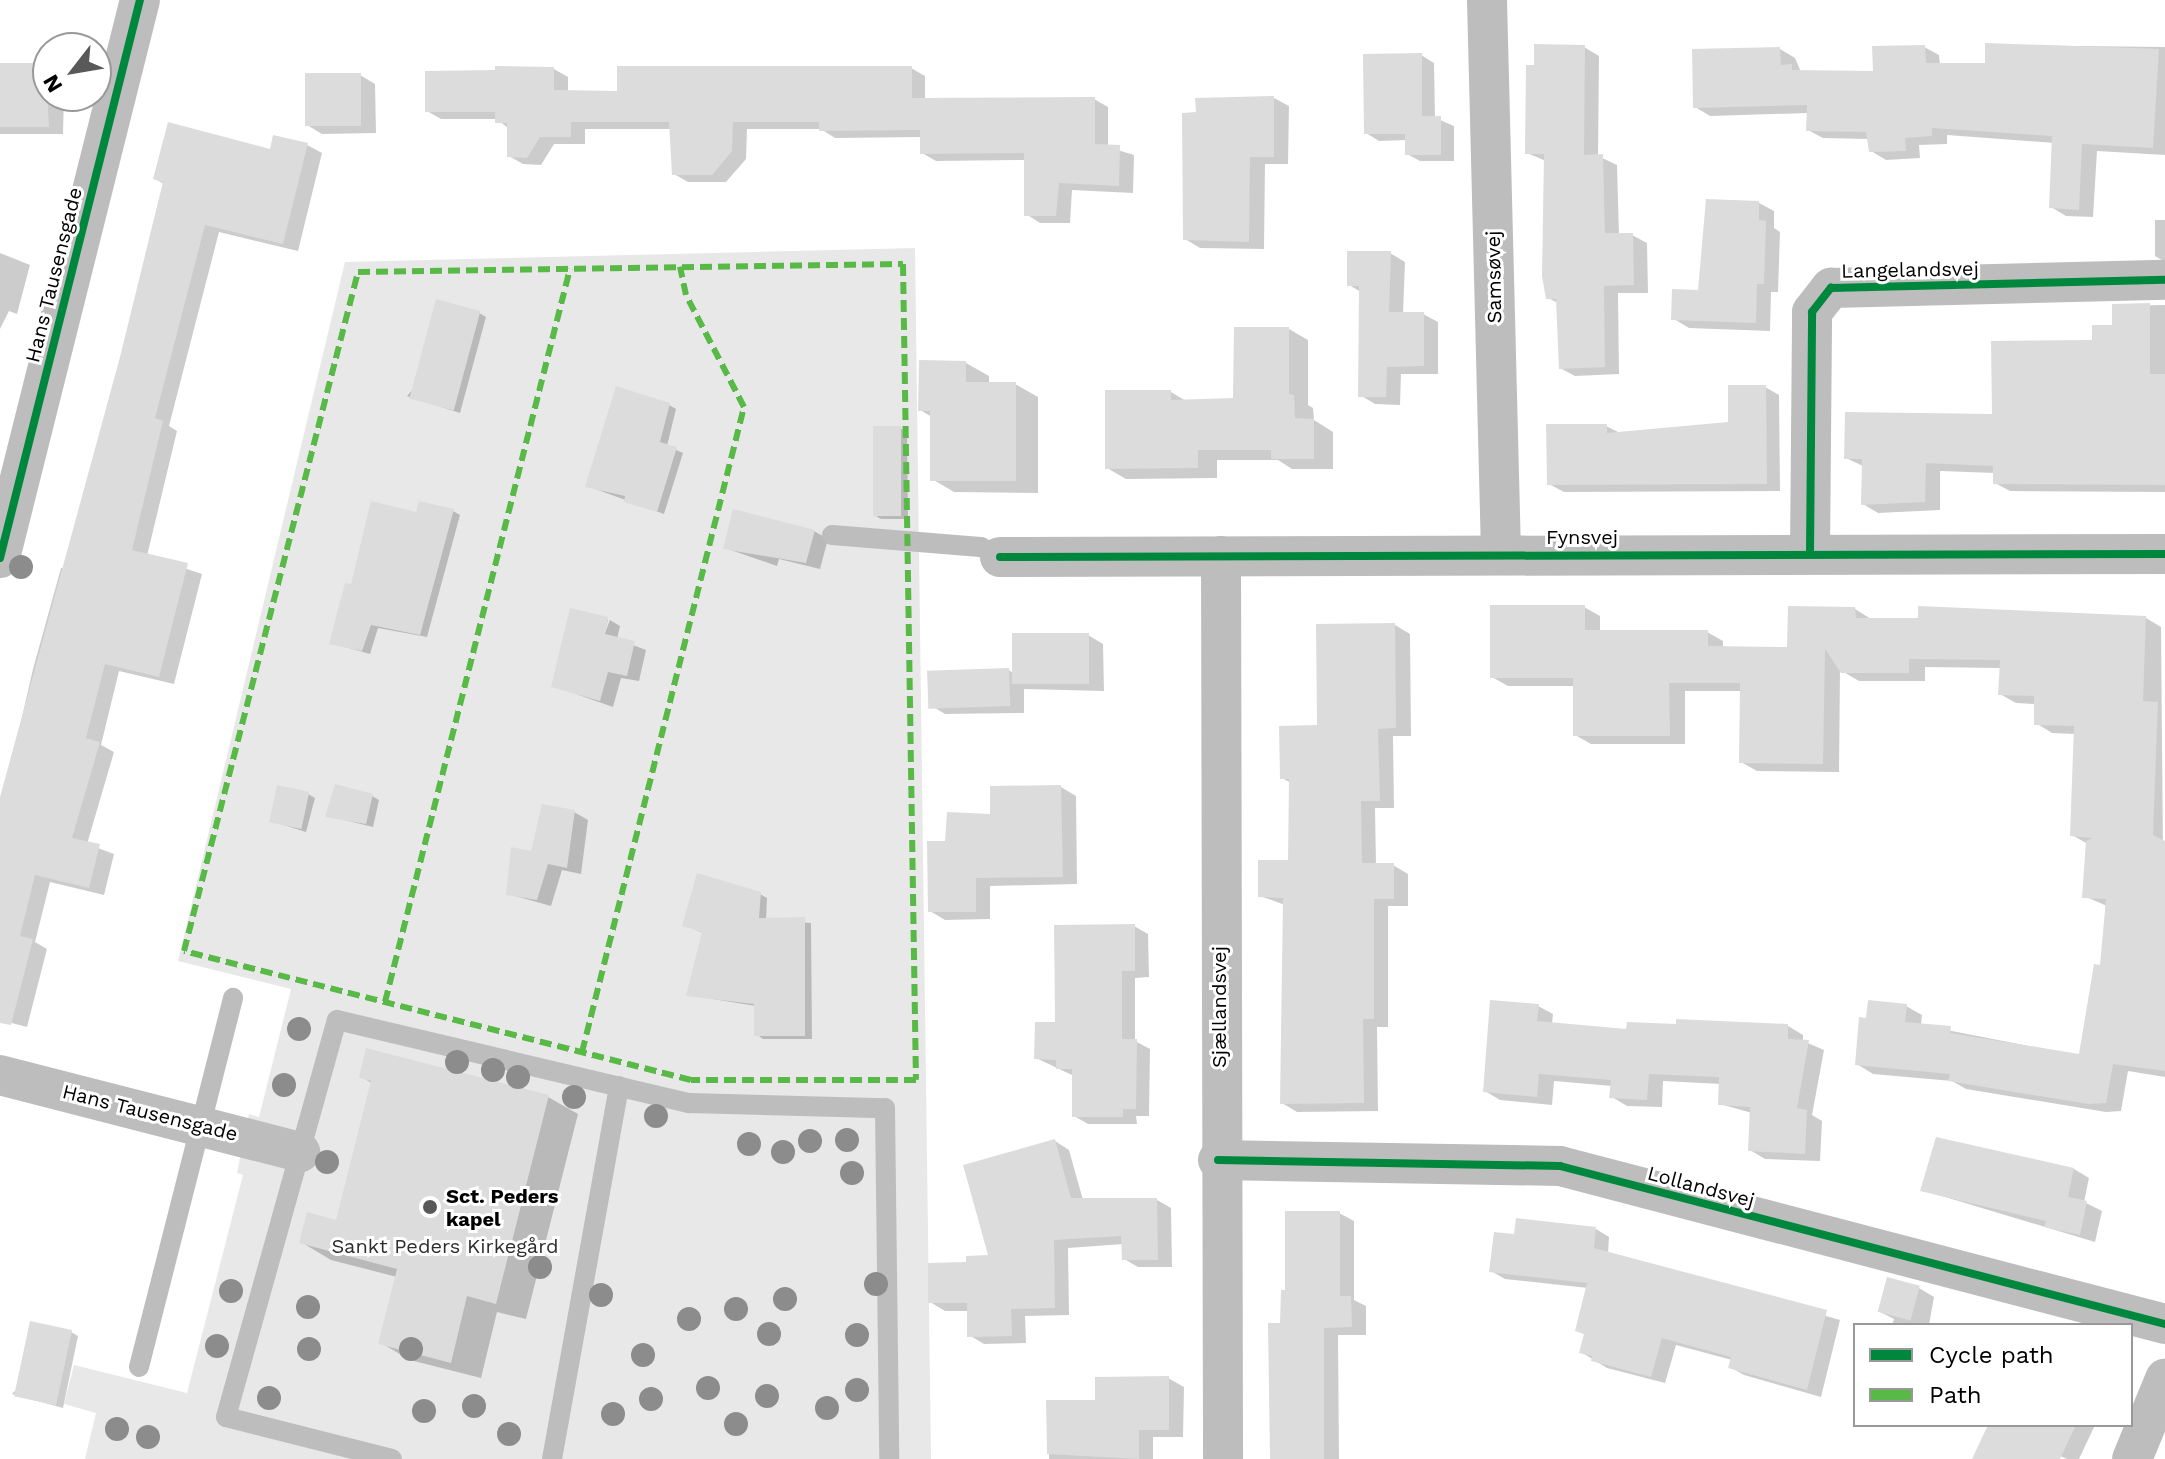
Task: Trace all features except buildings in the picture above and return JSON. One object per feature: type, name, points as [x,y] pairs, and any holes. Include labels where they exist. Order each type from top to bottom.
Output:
[{"type":"street","name":"Hans Tausensgade","points":[[0,558],[140,0]]},
{"type":"street","name":"Samsøvej","points":[[1487,0],[1501,553]]},
{"type":"street","name":"Langelandsvej","points":[[1810,553],[1812,312],[1831,288],[2165,280]]},
{"type":"street","name":"Fynsvej","points":[[1000,557],[1501,553],[2165,554]]},
{"type":"street","name":"Sjællandsvej","points":[[1221,556],[1218,1160],[1223,1459]]},
{"type":"street","name":"Hans Tausensgade","points":[[0,1075],[300,1152]]},
{"type":"street","name":"Lollandsvej","points":[[1218,1160],[1560,1166],[2165,1324]]},
{"type":"street","points":[[2132,1459],[2165,1379]]},
{"type":"lane","points":[[832,535],[981,547],[1000,557]]},
{"type":"lane","points":[[139,1367],[233,998]]},
{"type":"lane","points":[[392,1459],[226,1417],[337,1020],[689,1103],[885,1108],[889,1459]]},
{"type":"lane","points":[[552,1459],[619,1086]]},
{"type":"green space","name":"Sankt Peders Kirkegård","points":[[915,248],[931,1459],[85,1459],[96,1413],[64,1404],[74,1365],[187,1393],[243,1175],[237,1173],[249,1114],[259,1117],[291,989],[178,961],[345,262]]},
{"type":"marked path","points":[[903,264],[916,1080],[691,1080],[184,951],[358,272],[903,264]]},
{"type":"marked path","points":[[582,1052],[744,407],[686,295],[680,267]]},
{"type":"marked path","points":[[385,1002],[570,269]]},
{"type":"cycle path","points":[[0,558],[140,0]]},
{"type":"cycle path","points":[[1810,553],[1812,312],[1831,288],[2165,280]]},
{"type":"cycle path","points":[[1000,557],[2165,554]]},
{"type":"cycle path","points":[[1218,1160],[1560,1166],[2165,1324]]},
{"type":"place","name":"Sct. Peders kapel","points":[[430,1207]]}]
